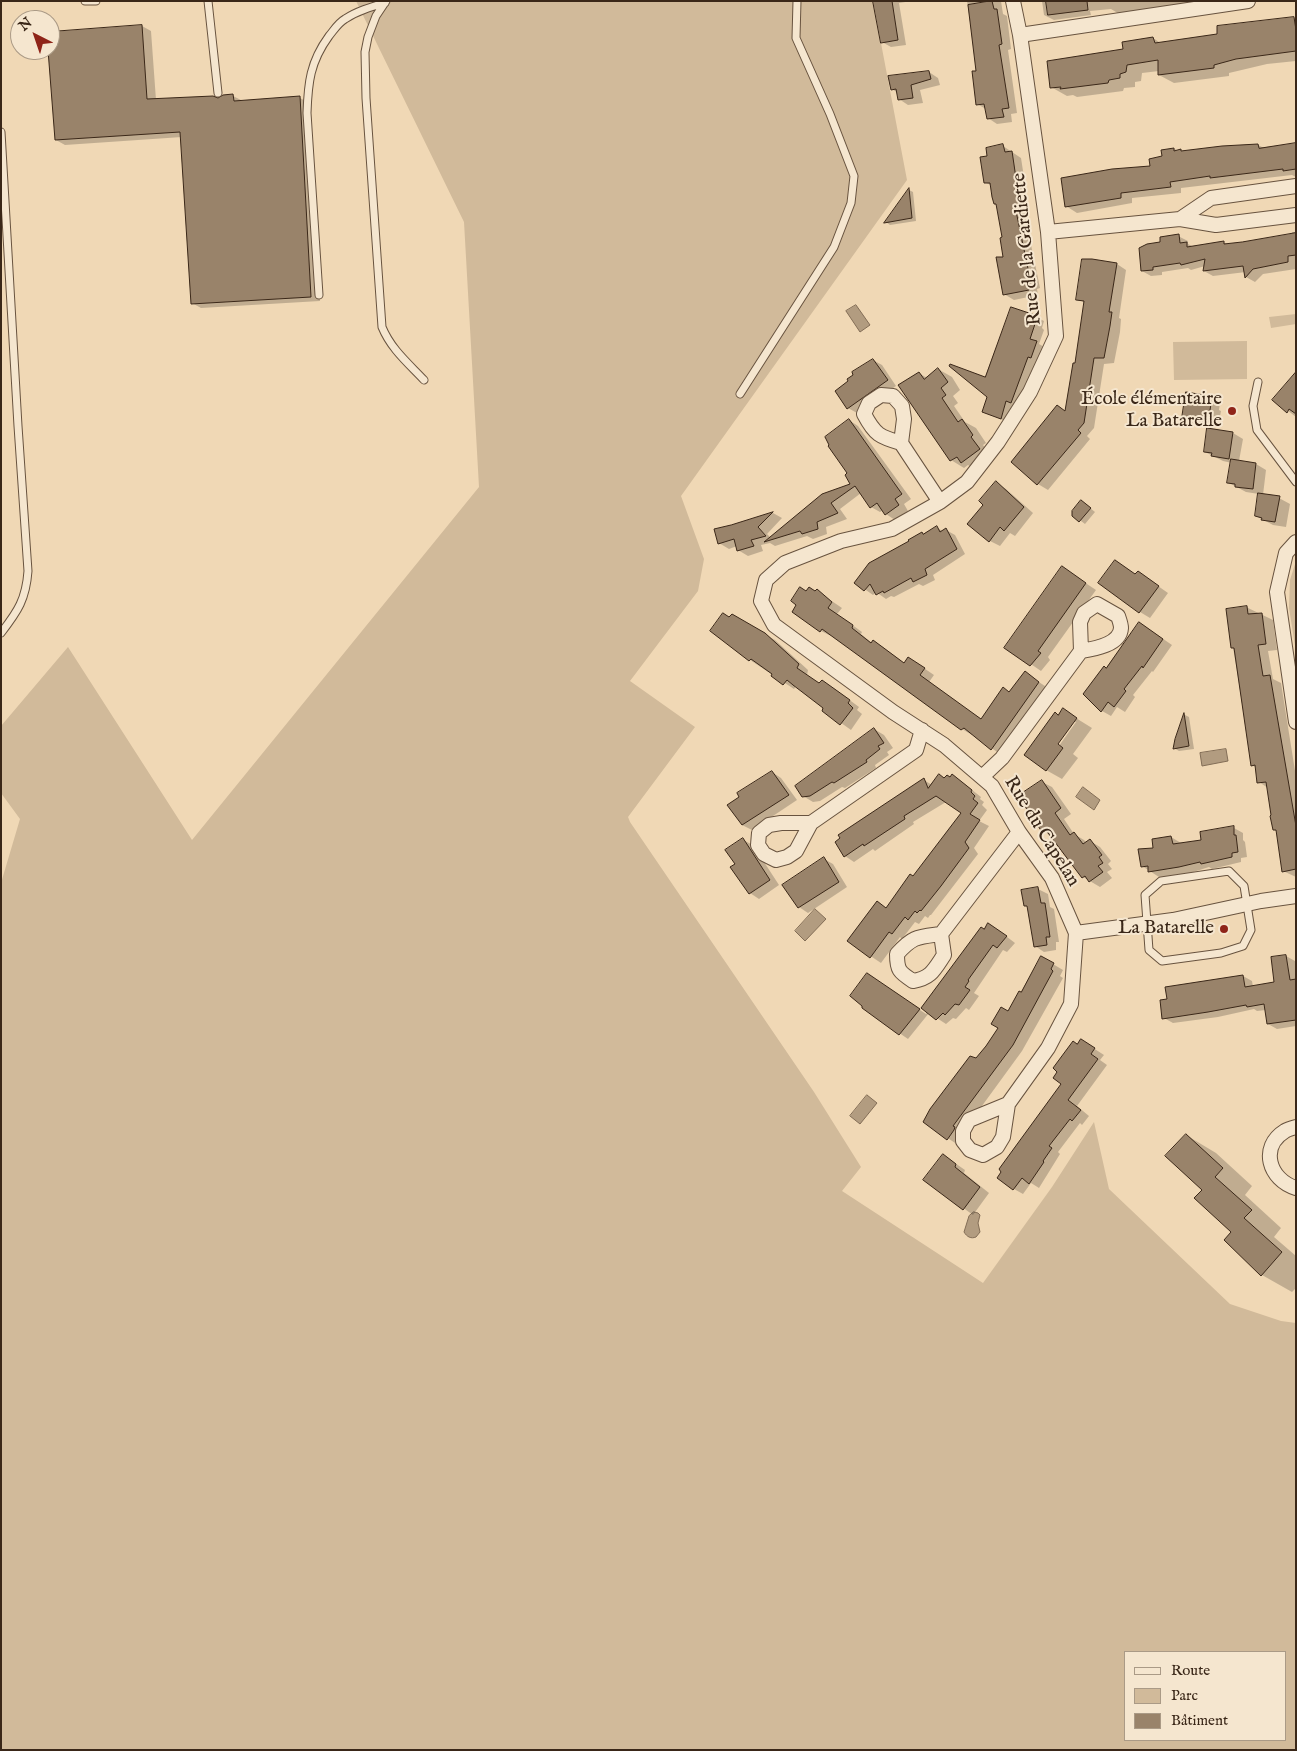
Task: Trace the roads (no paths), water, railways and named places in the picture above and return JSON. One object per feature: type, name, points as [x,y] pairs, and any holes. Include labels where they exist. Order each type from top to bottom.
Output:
[{"type":"street","name":"Rue de la Gardiette","points":[[766,580],[785,563],[841,542],[892,529],[940,502],[967,482],[998,442],[1030,392],[1056,336],[1048,232],[1020,35],[1013,1]]},
{"type":"street","points":[[1020,35],[1248,1]]},
{"type":"street","points":[[1180,219],[1211,198],[1296,186]]},
{"type":"street","points":[[1048,232],[1180,219],[1216,225],[1296,215]]},
{"type":"street","points":[[901,443],[940,502]]},
{"type":"street","points":[[1296,542],[1286,554],[1277,592],[1296,722]]},
{"type":"street","name":"Rue du Capelan","points":[[766,580],[761,601],[774,625],[839,674],[944,745],[992,786],[1018,832],[1052,878],[1076,933],[1071,1004],[1048,1048],[1008,1104]]},
{"type":"street","points":[[982,778],[1002,758],[1081,651]]},
{"type":"street","points":[[811,823],[916,750],[922,730]]},
{"type":"street","points":[[941,934],[1018,832]]},
{"type":"street","points":[[1076,933],[1146,924],[1296,896]]},
{"type":"street","points":[[1296,1126],[1285,1131],[1275,1140],[1270,1159],[1272,1170],[1279,1179],[1296,1188]]},
{"type":"lane","points":[[85,1],[96,1]]},
{"type":"lane","points":[[208,1],[218,93]]},
{"type":"lane","points":[[740,394],[834,247],[850,203],[854,176],[830,114],[796,38],[797,1]]},
{"type":"lane","points":[[319,295],[307,114],[308,86],[312,68],[316,56],[344,19],[385,2]]},
{"type":"lane","points":[[385,2],[370,30],[365,52],[366,98],[382,327],[392,346],[424,380]]},
{"type":"lane","points":[[1,132],[28,571],[26,589],[21,604],[16,614],[1,632]]},
{"type":"lane","points":[[1258,382],[1253,406],[1257,430],[1296,482]]},
{"type":"lane","points":[[1229,871],[1244,886],[1248,904],[1252,930],[1243,946],[1221,953],[1162,962],[1149,950],[1145,895],[1161,881],[1229,871]]},
{"type":"place","name":"École élémentaire La Batarelle","points":[[1232,411]]},
{"type":"place","name":"La Batarelle","points":[[1224,929]]}]
